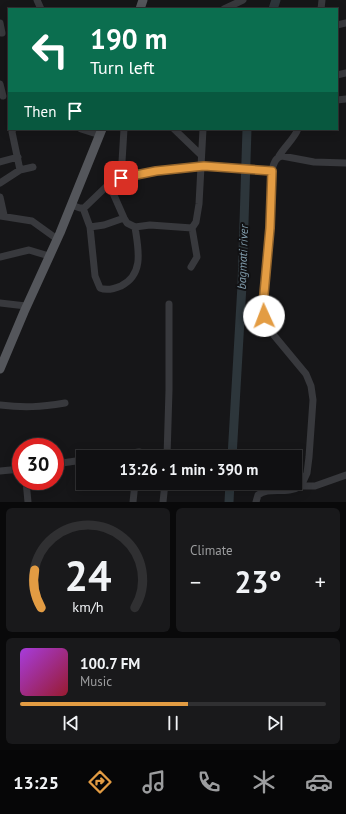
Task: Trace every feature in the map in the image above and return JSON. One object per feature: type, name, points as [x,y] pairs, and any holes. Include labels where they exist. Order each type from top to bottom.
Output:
[{"type":"main road","points":[[0,369],[101,132]]},
{"type":"street","points":[[226,8],[243,0]]},
{"type":"street","points":[[0,23],[2,33]]},
{"type":"street","points":[[0,84],[4,96]]},
{"type":"street","points":[[13,130],[20,170]]},
{"type":"street","points":[[88,130],[101,132]]},
{"type":"street","points":[[121,178],[124,130]]},
{"type":"street","points":[[175,130],[201,154]]},
{"type":"street","points":[[192,266],[198,257],[192,228],[196,222],[199,204],[203,130]]},
{"type":"street","points":[[298,130],[296,135],[284,147],[273,165],[270,228],[263,305],[264,316],[272,333],[306,374],[311,386],[313,400],[309,457],[307,473],[302,484]]},
{"type":"street","points":[[279,156],[294,157],[314,162],[346,163]]},
{"type":"street","points":[[0,162],[18,157]]},
{"type":"street","points":[[83,208],[109,184],[121,178],[156,171],[202,166],[272,171]]},
{"type":"street","points":[[0,183],[20,170],[33,167]]},
{"type":"street","points":[[109,184],[127,223],[135,227],[150,225],[192,228]]},
{"type":"street","points":[[0,197],[2,215],[32,221],[56,239]]},
{"type":"street","points":[[71,205],[83,208]]},
{"type":"street","points":[[83,208],[90,227],[95,276],[100,288],[104,290],[110,290],[123,285],[136,272],[138,264],[135,227]]},
{"type":"street","points":[[90,227],[104,225],[124,218]]},
{"type":"street","points":[[0,257],[28,250],[49,256]]},
{"type":"street","points":[[0,303],[26,306]]},
{"type":"street","points":[[167,450],[169,304]]},
{"type":"street","points":[[0,405],[26,408],[64,403]]},
{"type":"street","points":[[64,463],[76,461]]},
{"type":"street","points":[[0,471],[12,470]]},
{"type":"street","points":[[302,486],[315,486],[346,475]]},
{"type":"street","points":[[27,490],[28,502]]},
{"type":"street","points":[[133,502],[134,490]]},
{"type":"street","points":[[163,502],[164,490]]},
{"type":"street","points":[[256,502],[258,495],[264,492],[292,490]]},
{"type":"waterway","name":"bagmati river","points":[[273,8],[276,0]]},
{"type":"waterway","name":"bagmati river","points":[[232,450],[242,285],[247,130]]},
{"type":"waterway","name":"bagmati river","points":[[229,502],[230,490]]},
{"type":"route","points":[[121,178],[139,173],[204,166],[272,171],[270,228],[263,305],[264,316]]}]
